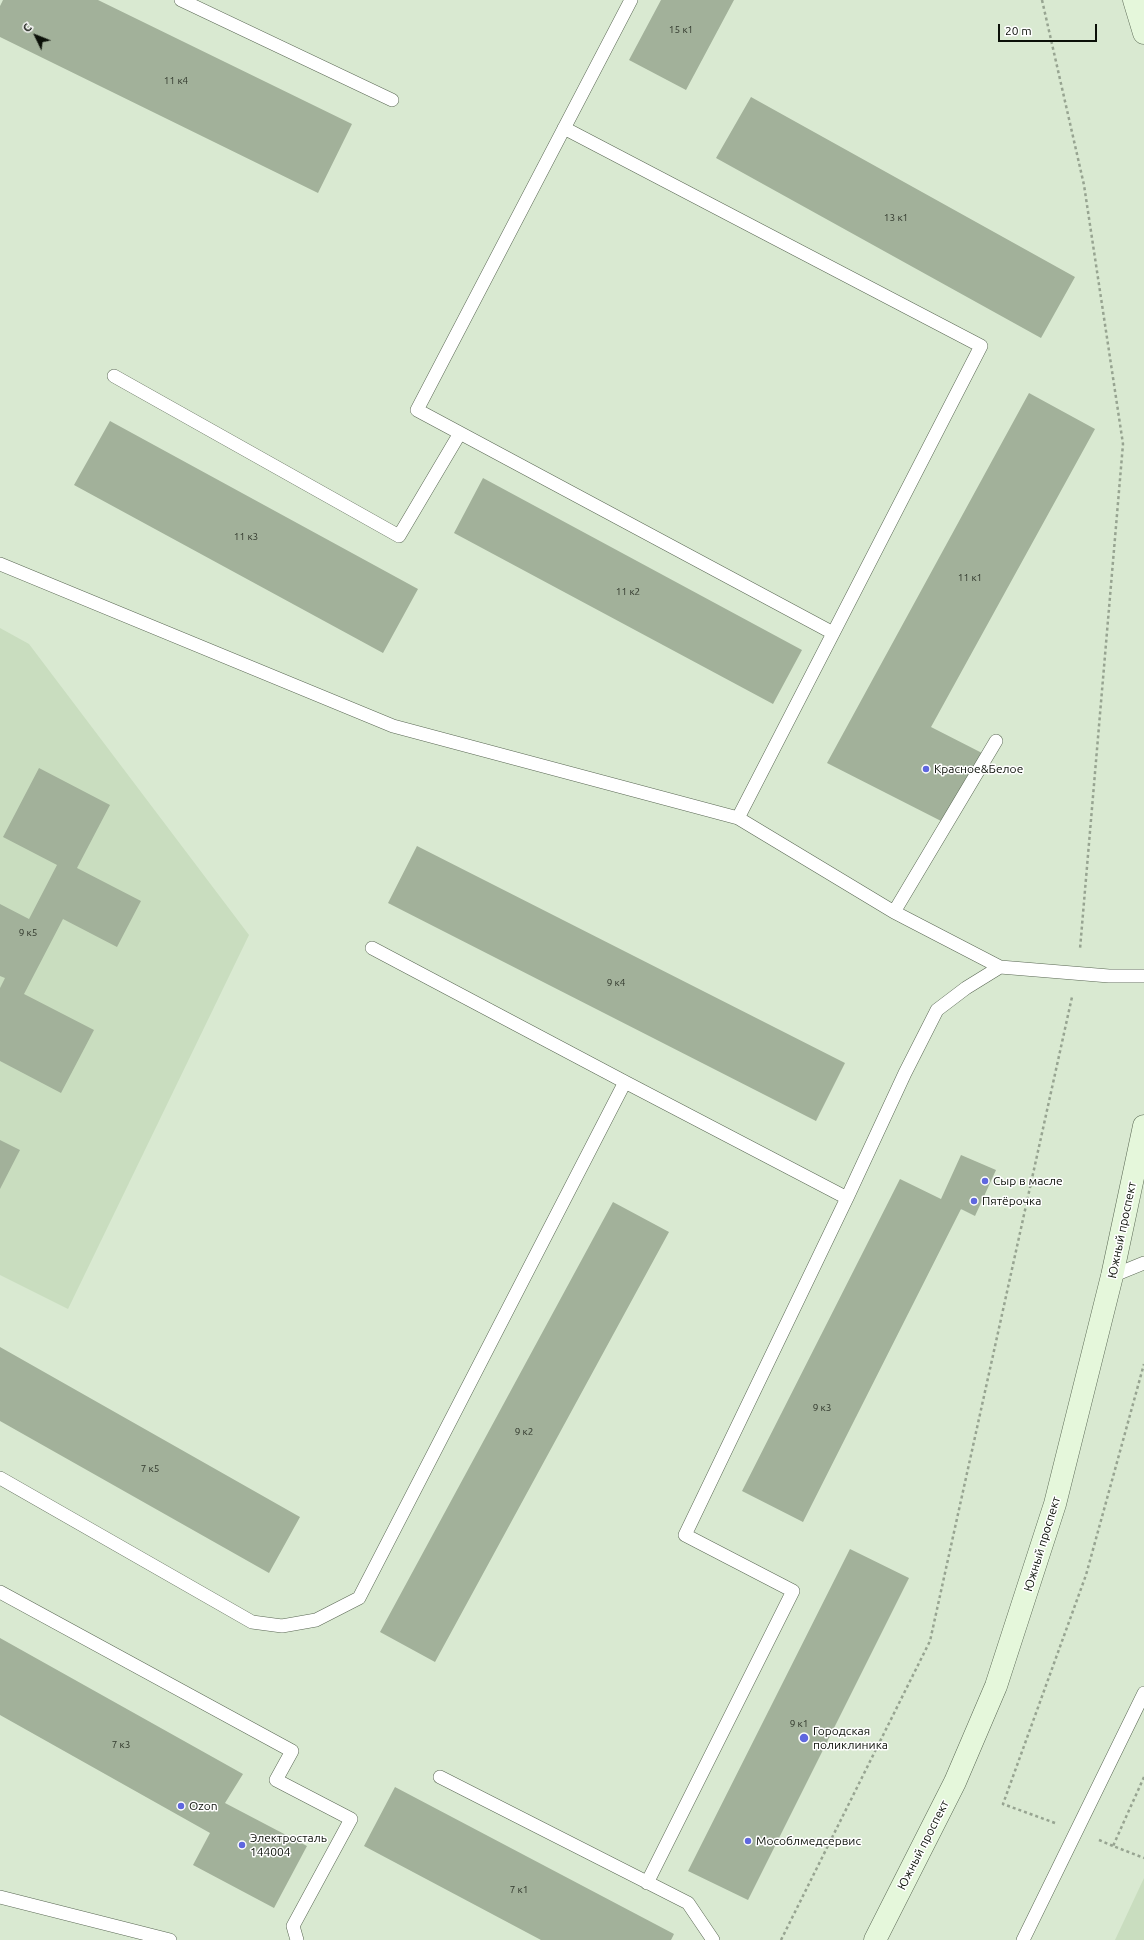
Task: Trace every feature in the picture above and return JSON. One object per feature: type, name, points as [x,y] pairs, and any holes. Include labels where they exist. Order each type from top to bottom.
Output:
[{"type":"main road","points":[[1134,0],[1143,24]]},
{"type":"main road","name":"Южный проспект","points":[[875,1940],[955,1782],[996,1686],[1055,1504],[1112,1276],[1144,1126]]},
{"type":"lane","points":[[181,0],[392,100]]},
{"type":"lane","points":[[631,0],[417,410],[833,633]]},
{"type":"lane","points":[[564,128],[981,346],[738,818]]},
{"type":"lane","points":[[114,376],[399,536],[460,433]]},
{"type":"lane","points":[[0,564],[393,726],[738,818],[894,912],[1000,967],[1110,976],[1144,976]]},
{"type":"lane","points":[[894,912],[996,741]]},
{"type":"lane","points":[[372,948],[847,1198]]},
{"type":"lane","points":[[647,1882],[793,1591],[685,1535],[847,1198],[905,1073],[937,1010],[966,988],[1000,967]]},
{"type":"lane","points":[[0,1478],[252,1622],[282,1626],[316,1620],[359,1598],[626,1082]]},
{"type":"lane","points":[[1112,1276],[1144,1263]]},
{"type":"lane","points":[[0,1592],[292,1751],[276,1780],[351,1818],[293,1926],[297,1940]]},
{"type":"lane","points":[[1023,1940],[1144,1693]]},
{"type":"lane","points":[[440,1777],[688,1903],[713,1940]]},
{"type":"lane","points":[[0,1897],[170,1940]]},
{"type":"path","points":[[1144,1364],[1086,1575],[1003,1804],[1144,1858]]},
{"type":"path","points":[[1113,1846],[1144,1777]]},
{"type":"shaded area","points":[[0,628],[29,644],[249,935],[68,1309],[0,1275]]},
{"type":"shaded area","points":[[1144,1878],[1144,1940],[1115,1940]]},
{"type":"building","points":[[3,0],[98,0],[352,124],[318,193],[0,37],[0,6]]},
{"type":"building","points":[[661,0],[734,0],[686,90],[629,60]]},
{"type":"building","points":[[751,97],[1075,277],[1041,338],[716,158]]},
{"type":"building","points":[[1029,393],[1095,429],[931,727],[982,753],[945,823],[827,763]]},
{"type":"building","points":[[110,421],[418,589],[383,653],[74,485]]},
{"type":"building","points":[[483,478],[802,650],[773,704],[454,533]]},
{"type":"building","points":[[39,768],[110,805],[77,868],[141,901],[117,947],[63,919],[24,994],[94,1030],[61,1093],[0,1061],[0,988],[5,978],[0,976],[0,904],[29,919],[57,865],[3,837]]},
{"type":"building","points":[[417,846],[845,1063],[816,1121],[388,903]]},
{"type":"building","points":[[0,1140],[20,1150],[0,1189]]},
{"type":"building","points":[[961,1155],[996,1170],[975,1216],[961,1209],[803,1522],[742,1491],[900,1179],[941,1199]]},
{"type":"building","points":[[613,1202],[669,1232],[435,1662],[380,1632]]},
{"type":"building","points":[[0,1347],[300,1517],[269,1573],[0,1421]]},
{"type":"building","points":[[850,1549],[909,1578],[748,1900],[688,1871]]},
{"type":"building","points":[[0,1638],[243,1774],[225,1803],[307,1846],[274,1908],[193,1865],[210,1833],[0,1715]]},
{"type":"building","points":[[395,1787],[674,1934],[671,1940],[541,1940],[364,1846]]},
{"type":"place","name":"Красное&Белое","points":[[926,769]]},
{"type":"place","name":"Сыр в масле","points":[[985,1181]]},
{"type":"place","name":"Пятёрочка","points":[[974,1201]]},
{"type":"place","name":"Городская поликлиника","points":[[804,1738]]},
{"type":"place","name":"Ozon","points":[[181,1806]]},
{"type":"place","name":"Мособлмедсервис","points":[[748,1841]]},
{"type":"place","name":"Электросталь 144004","points":[[242,1845]]}]
